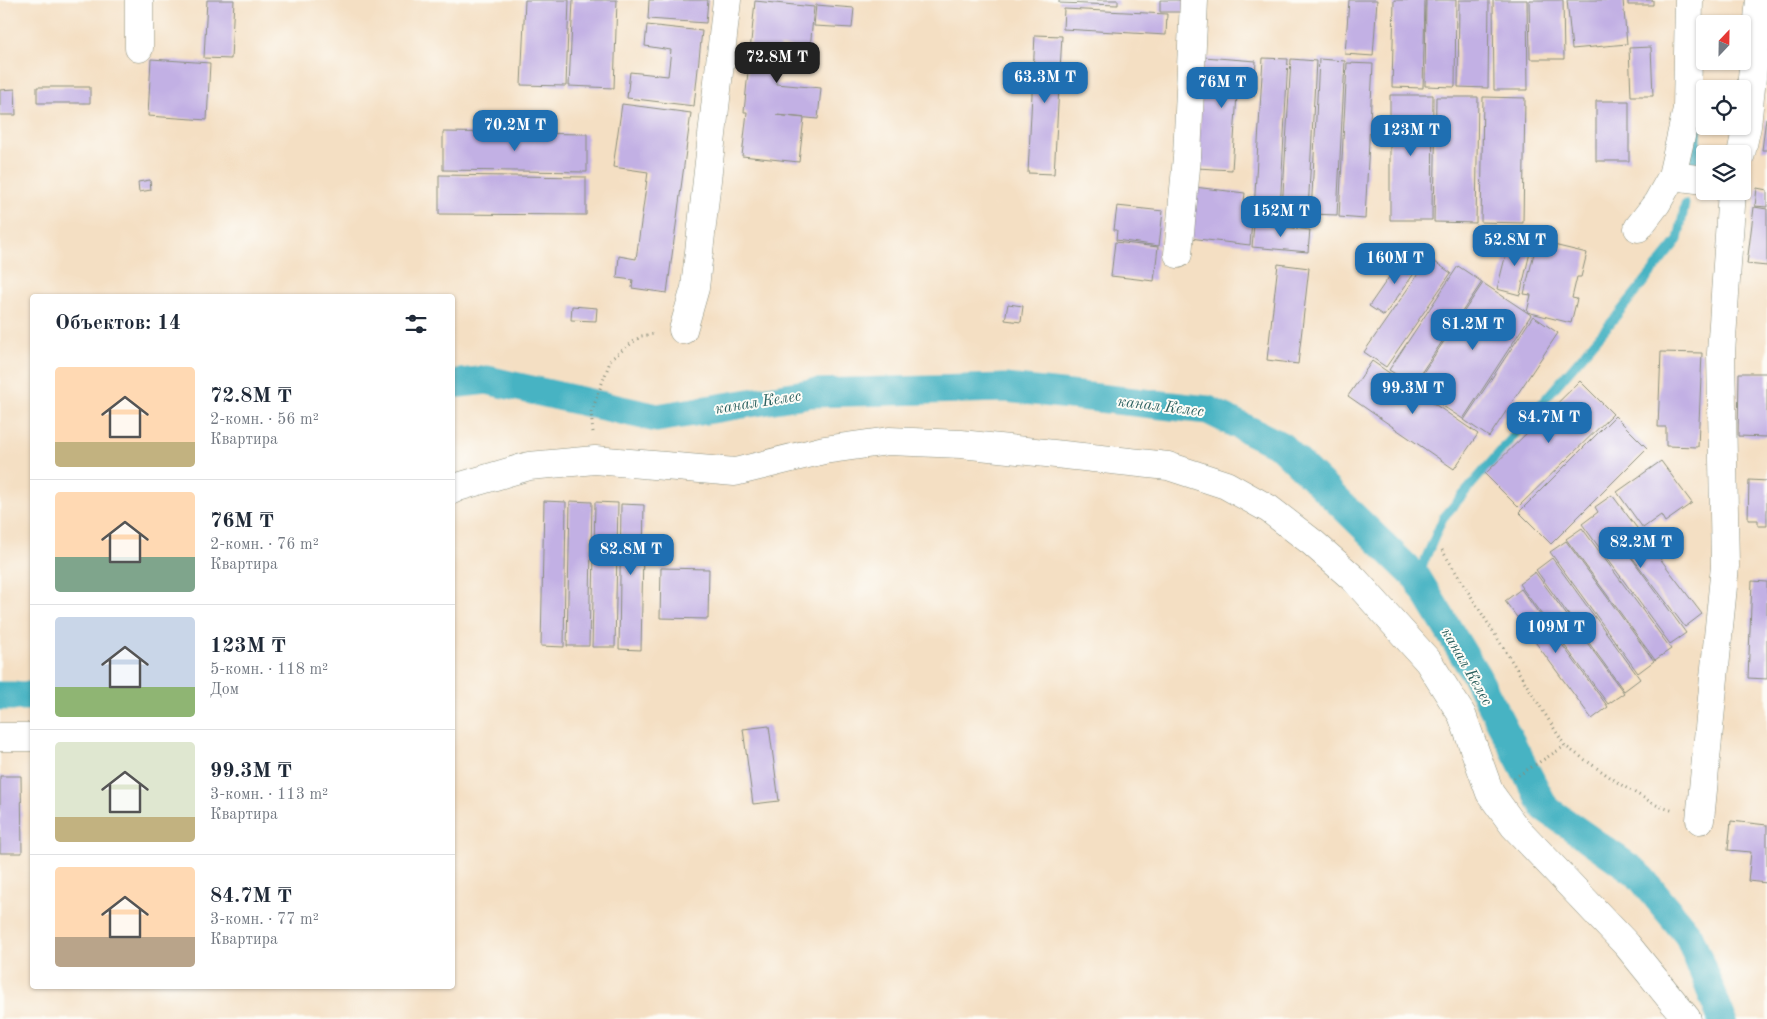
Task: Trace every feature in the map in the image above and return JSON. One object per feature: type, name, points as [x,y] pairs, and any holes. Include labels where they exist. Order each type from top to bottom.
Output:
[{"type":"street","points":[[138,48],[139,0]]},
{"type":"street","points":[[683,330],[695,288],[727,0]]},
{"type":"street","points":[[1178,254],[1187,157],[1194,0]]},
{"type":"street","points":[[1638,228],[1657,203],[1672,176],[1687,109],[1689,0]]},
{"type":"street","points":[[1743,145],[1747,126],[1760,0]]},
{"type":"street","points":[[1672,176],[1696,179]]},
{"type":"street","points":[[1700,820],[1725,566],[1722,354],[1731,200]]},
{"type":"street","points":[[455,489],[529,466],[595,460],[735,472],[824,450],[889,441],[961,444],[1168,466],[1226,485],[1269,509],[1313,543],[1354,579],[1428,661],[1462,715],[1490,793],[1514,826],[1627,945],[1687,1019]]},
{"type":"street","points":[[0,737],[30,737]]},
{"type":"path","points":[[591,413],[611,359],[642,336],[683,330]]},
{"type":"path","points":[[1442,550],[1565,746],[1623,786],[1658,806],[1700,820]]},
{"type":"path","points":[[1490,793],[1565,746]]},
{"type":"building","points":[[207,0],[234,0],[231,59],[204,58]]},
{"type":"building","points":[[525,0],[569,0],[566,86],[521,85]]},
{"type":"building","points":[[573,0],[617,0],[614,88],[569,86]]},
{"type":"building","points":[[649,0],[708,0],[706,23],[648,19]]},
{"type":"building","points":[[1059,0],[1118,0],[1118,5],[1059,3]]},
{"type":"building","points":[[1160,0],[1184,0],[1184,12],[1160,12]]},
{"type":"building","points":[[1349,0],[1377,0],[1373,56],[1345,54]]},
{"type":"building","points":[[1394,0],[1425,0],[1423,88],[1392,87]]},
{"type":"building","points":[[1426,0],[1456,0],[1455,87],[1425,86]]},
{"type":"building","points":[[1459,0],[1489,0],[1488,88],[1458,87]]},
{"type":"building","points":[[1493,0],[1527,0],[1528,90],[1494,90]]},
{"type":"building","points":[[1529,0],[1563,0],[1564,59],[1530,59]]},
{"type":"building","points":[[1567,0],[1623,0],[1627,44],[1572,49]]},
{"type":"building","points":[[1628,0],[1653,0],[1653,5],[1628,5]]},
{"type":"building","points":[[755,1],[814,7],[810,49],[780,46],[776,84],[821,88],[818,119],[776,115],[804,118],[799,162],[742,156],[747,112],[744,112]]},
{"type":"building","points":[[816,5],[854,8],[852,28],[814,26]]},
{"type":"building","points":[[1064,9],[1167,14],[1166,35],[1063,29]]},
{"type":"building","points":[[647,25],[702,31],[694,106],[627,98],[630,72],[668,76],[671,50],[645,46]]},
{"type":"building","points":[[1035,35],[1062,36],[1054,174],[1028,173]]},
{"type":"building","points":[[1651,47],[1653,96],[1631,96],[1629,48]]},
{"type":"building","points":[[1204,57],[1256,61],[1254,96],[1237,94],[1232,170],[1197,168]]},
{"type":"building","points":[[1263,58],[1288,59],[1280,211],[1254,210]]},
{"type":"building","points":[[151,59],[210,63],[207,120],[148,116]]},
{"type":"building","points":[[1291,59],[1316,61],[1308,212],[1282,210]]},
{"type":"building","points":[[1319,59],[1345,61],[1337,215],[1311,214]]},
{"type":"building","points":[[1347,63],[1373,64],[1365,219],[1339,217]]},
{"type":"building","points":[[37,87],[90,87],[90,103],[37,103]]},
{"type":"building","points":[[15,89],[16,115],[0,115],[0,90]]},
{"type":"building","points":[[1390,95],[1433,95],[1432,220],[1390,220]]},
{"type":"building","points":[[1436,97],[1478,97],[1476,223],[1434,222]]},
{"type":"building","points":[[1483,97],[1525,98],[1523,223],[1481,222]]},
{"type":"building","points":[[1596,101],[1629,101],[1629,161],[1596,161]]},
{"type":"building","points":[[622,104],[691,113],[667,293],[632,288],[633,280],[617,278],[619,256],[636,259],[648,172],[613,167]]},
{"type":"building","points":[[1766,118],[1767,150],[1762,150]]},
{"type":"building","points":[[443,132],[587,134],[587,172],[443,170]]},
{"type":"building","points":[[439,175],[586,177],[586,215],[439,214]]},
{"type":"building","points":[[150,180],[151,190],[139,192],[138,182]]},
{"type":"building","points":[[1194,187],[1245,193],[1242,219],[1252,221],[1250,245],[1189,238]]},
{"type":"building","points":[[1757,188],[1767,190],[1767,207],[1755,206]]},
{"type":"building","points":[[1117,206],[1163,211],[1159,246],[1116,240],[1117,230],[1114,230]]},
{"type":"building","points":[[1754,207],[1767,209],[1767,266],[1747,264]]},
{"type":"building","points":[[1254,224],[1310,230],[1308,252],[1252,247]]},
{"type":"building","points":[[1510,238],[1532,244],[1520,295],[1497,289]]},
{"type":"building","points":[[1537,241],[1587,253],[1581,277],[1577,277],[1572,298],[1577,299],[1571,323],[1527,312],[1531,295],[1524,294]]},
{"type":"building","points":[[1115,242],[1158,247],[1154,281],[1111,276]]},
{"type":"building","points":[[1405,254],[1420,265],[1384,316],[1369,306]]},
{"type":"building","points":[[1429,258],[1451,273],[1386,367],[1364,352]]},
{"type":"building","points":[[1278,264],[1309,268],[1298,364],[1267,360]]},
{"type":"building","points":[[1458,266],[1482,282],[1413,385],[1389,370]]},
{"type":"building","points":[[1483,283],[1531,315],[1463,419],[1438,403],[1443,395],[1437,402],[1414,386]]},
{"type":"building","points":[[1008,304],[1023,306],[1021,322],[1005,320]]},
{"type":"building","points":[[572,306],[597,308],[596,321],[571,320]]},
{"type":"building","points":[[1533,316],[1558,333],[1489,437],[1464,420]]},
{"type":"building","points":[[1661,352],[1702,353],[1698,447],[1666,446],[1666,427],[1658,427]]},
{"type":"building","points":[[1372,361],[1478,434],[1454,469],[1348,396]]},
{"type":"building","points":[[1739,373],[1767,373],[1767,437],[1738,436]]},
{"type":"building","points":[[1580,381],[1613,414],[1518,507],[1485,474]]},
{"type":"building","points":[[1615,416],[1647,448],[1551,544],[1519,512]]},
{"type":"building","points":[[1661,461],[1692,503],[1665,522],[1661,515],[1643,528],[1617,492]]},
{"type":"building","points":[[1749,480],[1767,481],[1767,526],[1758,526],[1758,520],[1748,520]]},
{"type":"building","points":[[1612,495],[1702,614],[1685,627],[1609,527],[1686,633],[1670,644],[1582,524],[1598,512],[1595,507]]},
{"type":"building","points":[[544,501],[566,502],[564,647],[541,646]]},
{"type":"building","points":[[570,501],[592,502],[589,646],[567,646]]},
{"type":"building","points":[[595,502],[618,503],[615,647],[592,647]]},
{"type":"building","points":[[621,504],[644,505],[641,650],[619,649]]},
{"type":"building","points":[[1582,528],[1671,649],[1655,660],[1566,539]]},
{"type":"building","points":[[1566,541],[1654,661],[1638,673],[1550,552]]},
{"type":"building","points":[[1552,558],[1640,679],[1624,691],[1536,570]]},
{"type":"building","points":[[661,568],[709,569],[708,619],[660,618]]},
{"type":"building","points":[[1535,572],[1624,693],[1608,704],[1519,584]]},
{"type":"building","points":[[1752,581],[1767,582],[1767,679],[1748,678]]},
{"type":"building","points":[[1521,589],[1608,707],[1592,719],[1505,601]]},
{"type":"building","points":[[769,726],[779,801],[753,804],[743,729]]},
{"type":"building","points":[[0,776],[21,776],[22,853],[0,853]]},
{"type":"building","points":[[1731,821],[1767,825],[1767,883],[1748,881],[1751,852],[1728,850]]},
{"type":"waterway","points":[[1694,159],[1697,135]]},
{"type":"waterway","points":[[1417,578],[1443,518],[1614,319],[1678,240],[1685,204]]},
{"type":"waterway","name":"канал Келес","points":[[455,384],[487,380],[657,418],[811,393],[1006,388],[1208,410],[1281,446],[1417,578],[1476,675],[1545,808],[1637,873],[1689,936],[1722,1019]]},
{"type":"waterway","name":"канал Келес","points":[[0,696],[30,696]]}]
